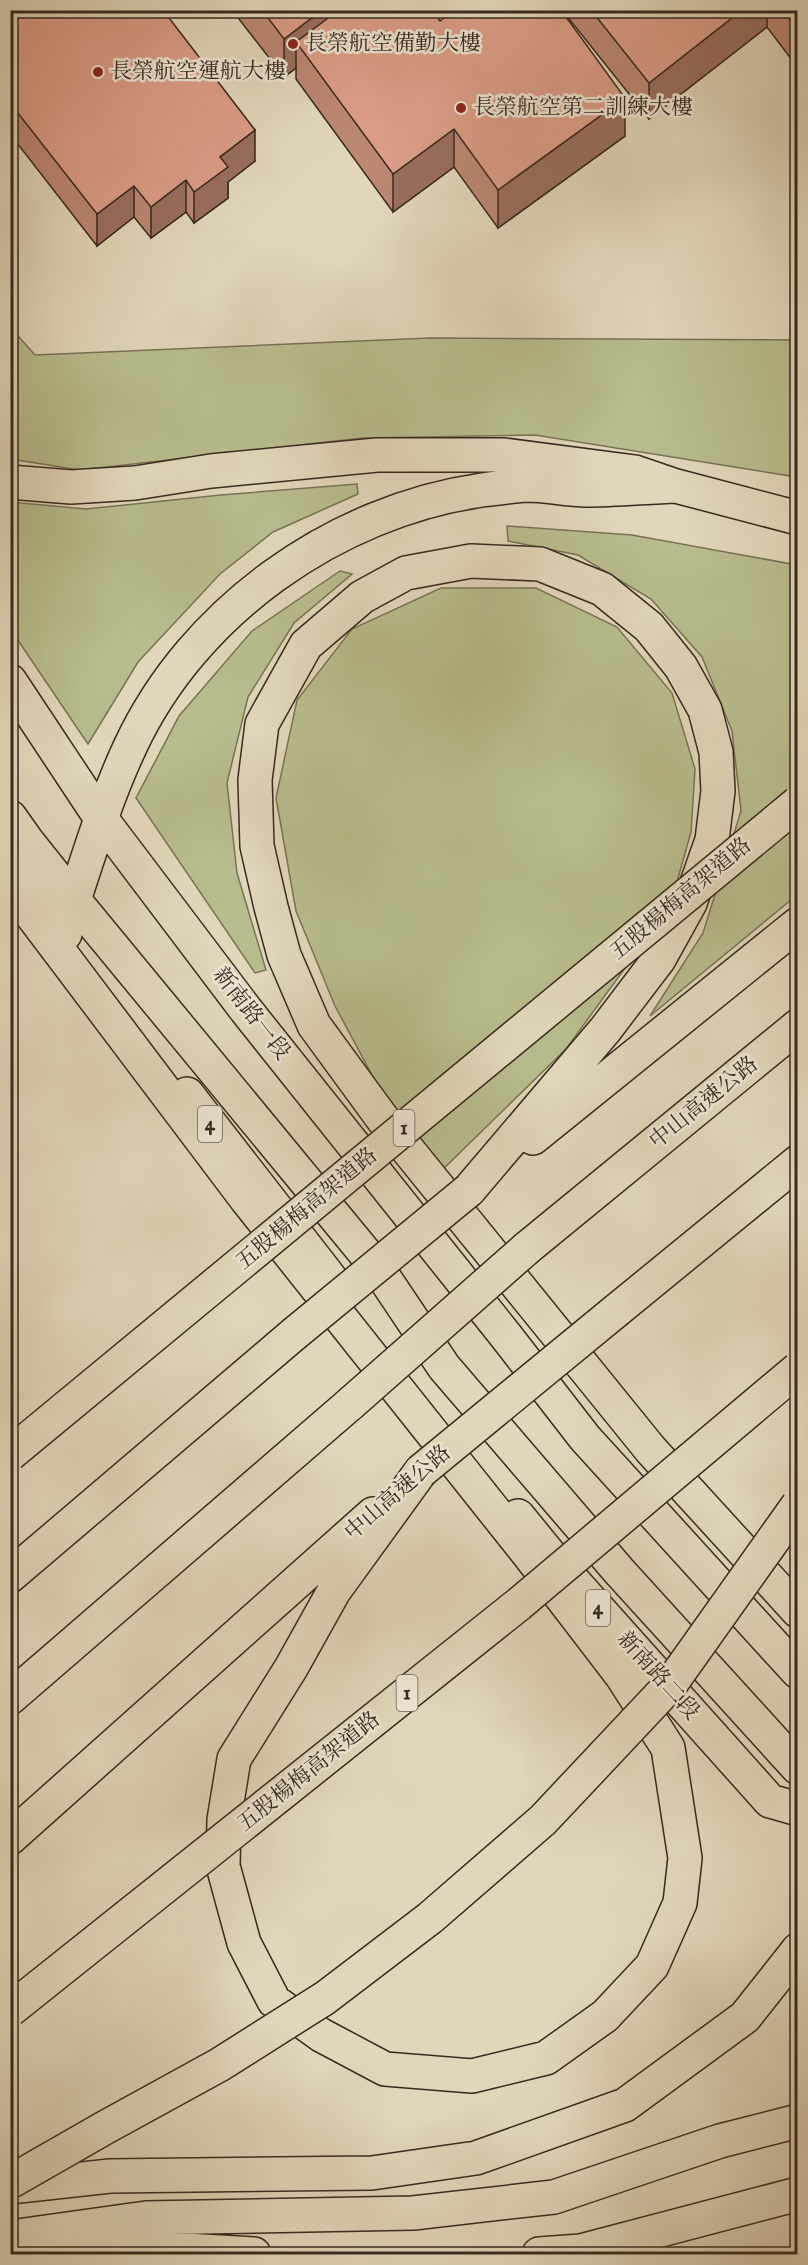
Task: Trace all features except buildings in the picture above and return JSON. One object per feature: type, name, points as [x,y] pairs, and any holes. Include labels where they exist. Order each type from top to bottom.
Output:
[{"type":"main road","points":[[10,482],[71,487],[135,483],[212,471],[377,455],[504,455],[635,472],[676,486],[798,518]]},
{"type":"main road","points":[[74,900],[100,817],[130,746],[172,677],[225,617],[261,585],[301,558],[343,534],[388,515],[434,500],[481,490],[529,485],[584,490],[676,486]]},
{"type":"main road","points":[[469,1190],[605,1030],[659,959],[690,903],[698,882],[712,840],[718,791],[716,752],[705,710],[681,667],[649,627],[602,589],[540,564],[471,561],[406,573],[362,597],[306,645],[262,724],[255,780],[257,846],[272,907],[284,955],[315,1025],[382,1118],[651,1450],[798,1611]]},
{"type":"main road","name":"新南路一段","points":[[10,681],[100,817],[246,1010],[585,1438],[798,1672]]},
{"type":"main road","name":"五股楊梅高架道路","points":[[10,1454],[798,803]]},
{"type":"main road","name":"4","points":[[10,817],[74,900]]},
{"type":"main road","name":"新南路二段","points":[[10,856],[82,958],[414,1388],[549,1554],[770,1802],[798,1809]]},
{"type":"main road","points":[[10,886],[247,1200],[530,1556],[622,1676],[668,1748],[685,1858],[680,1903],[652,1966],[605,2016],[546,2058],[472,2076],[385,2069],[321,2035],[274,2001],[244,1943],[223,1866],[224,1820],[234,1759],[291,1668],[334,1591],[421,1471]]},
{"type":"main road","name":"新南路二段","points":[[74,900],[379,1270],[444,1367],[620,1571],[798,1768]]},
{"type":"main road","points":[[10,1575],[294,1334],[798,924]]},
{"type":"main road","name":"中山高速公路","points":[[10,1698],[527,1248],[798,1026]]},
{"type":"main road","name":"中山高速公路","points":[[10,1838],[421,1471],[798,1162]]},
{"type":"main road","name":"五股楊梅高架道路","points":[[10,2010],[519,1604],[798,1369]]},
{"type":"main road","points":[[10,2182],[238,2053],[325,1998],[430,1918],[543,1820],[670,1685],[798,1505]]},
{"type":"main road","points":[[10,2187],[110,2176],[372,2173],[476,2158],[625,2105],[745,2018],[798,1950]]},
{"type":"main road","points":[[10,2239],[146,2218],[413,2213],[554,2197],[720,2141],[798,2121]]},
{"type":"main road","points":[[539,2254],[581,2251],[798,2194]]},
{"type":"main road","points":[[10,2239],[254,2254]]},
{"type":"green space","points":[[10,327],[35,355],[430,338],[797,340],[797,477],[535,435],[363,438],[80,470],[11,459]]},
{"type":"green space","points":[[357,484],[358,494],[273,532],[220,574],[138,662],[88,744],[11,630],[11,502],[86,509]]},
{"type":"green space","points":[[507,526],[632,535],[797,565],[797,895],[650,1016],[703,933],[741,811],[732,731],[702,657],[651,599],[578,555],[508,541]]},
{"type":"green space","points":[[340,571],[352,574],[294,623],[248,697],[227,783],[237,873],[266,970],[255,973],[136,798],[179,716],[252,631]]},
{"type":"green space","points":[[441,588],[536,588],[617,627],[672,693],[695,769],[691,832],[675,889],[628,964],[566,1049],[439,1173],[380,1090],[335,1006],[296,911],[276,798],[297,700],[352,629]]},
{"type":"place","name":"長榮航空備勤大樓","points":[[293,44]]},
{"type":"place","name":"長榮航空運航大樓","points":[[98,72]]},
{"type":"place","name":"長榮航空第二訓練大樓","points":[[461,108]]}]
